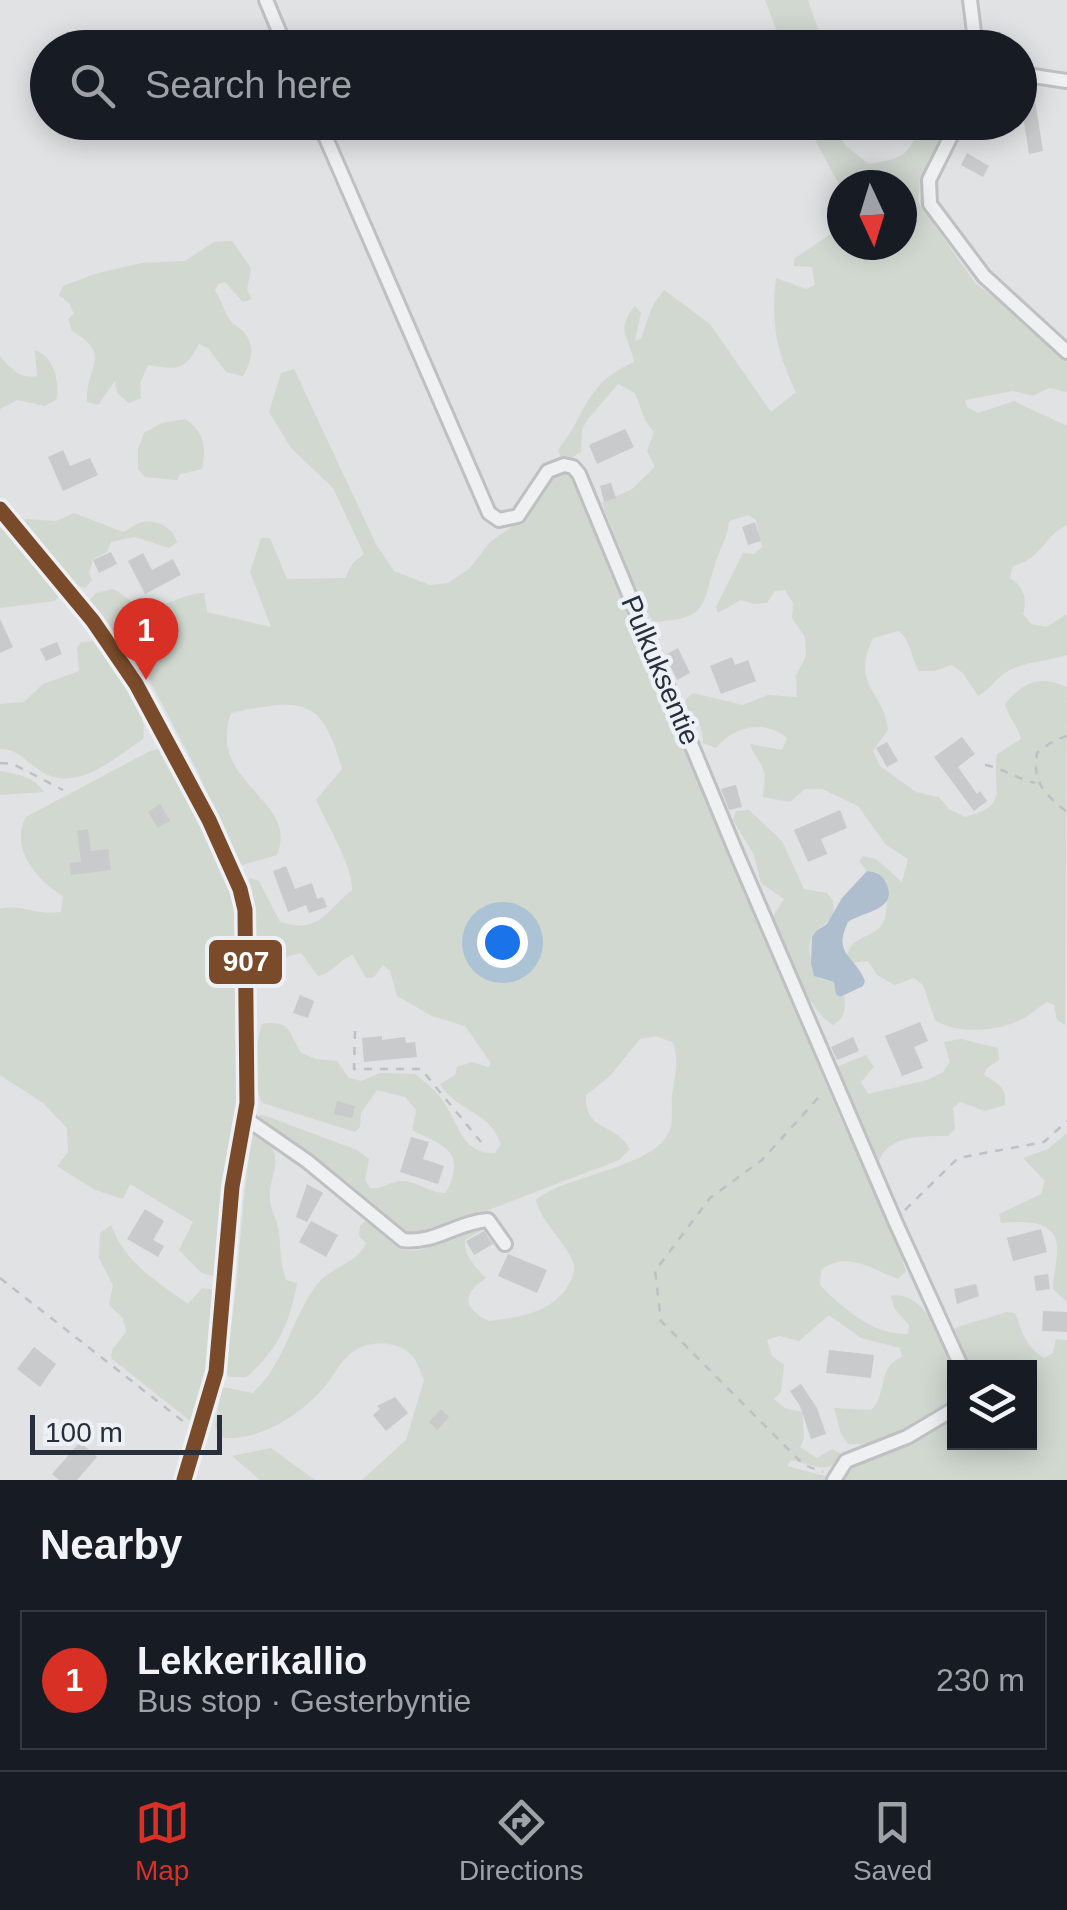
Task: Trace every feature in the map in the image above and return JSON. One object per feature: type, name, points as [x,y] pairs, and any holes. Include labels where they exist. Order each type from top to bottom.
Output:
[{"type":"street","points":[[266,0],[278,30]]},
{"type":"street","points":[[970,0],[974,30]]},
{"type":"street","points":[[1037,77],[1067,82]]},
{"type":"street","name":"Pulkuksentie","points":[[327,140],[489,513],[498,520],[518,516],[548,470],[556,466],[572,467],[579,474],[894,1220],[958,1360]]},
{"type":"street","points":[[949,140],[930,180],[930,204],[984,276],[1067,352]]},
{"type":"street","points":[[0,509],[93,622],[136,684],[209,820],[240,889],[247,926],[248,1087],[230,1199],[218,1359],[184,1480]]},
{"type":"street","points":[[245,1118],[306,1161],[403,1240],[430,1240],[474,1221],[488,1220],[506,1244]]},
{"type":"street","points":[[834,1478],[846,1461],[907,1437],[947,1413]]},
{"type":"path","points":[[1037,783],[1037,754],[1067,736]]},
{"type":"path","points":[[0,763],[13,764],[63,790]]},
{"type":"path","points":[[985,765],[1018,780],[1037,783],[1067,812]]},
{"type":"path","points":[[355,1031],[354,1069],[421,1069],[481,1142]]},
{"type":"path","points":[[818,1098],[762,1160],[710,1198],[655,1270],[661,1321],[804,1465],[834,1478]]},
{"type":"path","points":[[894,1220],[958,1158],[1044,1142],[1067,1121]]},
{"type":"path","points":[[0,1278],[199,1434]]},
{"type":"shaded area","points":[[765,0],[808,0],[818,30],[776,30]]},
{"type":"shaded area","points":[[815,140],[842,140],[869,164],[899,157],[914,140],[942,140],[920,179],[918,202],[975,283],[1067,362],[1067,392],[1049,388],[1033,396],[1013,391],[965,400],[967,407],[978,413],[1014,401],[1067,426],[1067,525],[1031,558],[1013,566],[1010,578],[1023,593],[1023,614],[1031,624],[1046,627],[1067,614],[1067,655],[1010,670],[978,696],[963,673],[952,665],[919,671],[899,631],[873,638],[865,667],[888,730],[873,751],[880,766],[916,792],[939,797],[949,809],[965,817],[994,801],[997,754],[1021,739],[1005,704],[1033,682],[1049,681],[1067,687],[1065,1025],[1057,1020],[1054,1005],[1047,1002],[1011,1024],[977,1030],[954,1028],[935,1020],[923,985],[914,978],[895,985],[877,975],[868,961],[851,963],[847,958],[849,949],[879,928],[887,905],[886,891],[877,872],[867,871],[859,861],[863,856],[876,859],[902,882],[908,859],[886,845],[858,806],[822,789],[805,789],[790,802],[763,797],[764,773],[750,744],[782,750],[787,738],[778,732],[759,727],[740,730],[716,748],[703,743],[699,724],[686,711],[685,700],[693,693],[743,705],[768,695],[797,697],[796,675],[806,656],[805,637],[792,618],[793,603],[785,590],[775,591],[767,603],[741,600],[718,613],[716,607],[743,553],[754,554],[762,547],[756,520],[748,515],[729,521],[705,598],[695,613],[653,622],[638,596],[602,503],[632,489],[655,467],[647,451],[654,432],[635,393],[618,384],[582,429],[581,452],[561,458],[558,450],[596,390],[634,362],[625,333],[629,314],[635,306],[641,312],[635,341],[641,338],[653,305],[664,290],[710,324],[771,412],[796,392],[784,363],[774,309],[776,278],[806,289],[815,285],[812,267],[794,266],[794,259],[827,236],[827,260],[917,260],[917,170],[831,170]]},
{"type":"shaded area","points":[[232,241],[251,268],[247,290],[252,299],[243,302],[225,282],[218,284],[215,291],[230,320],[250,342],[250,359],[243,376],[226,372],[209,349],[199,344],[179,367],[148,365],[140,383],[141,398],[129,403],[117,393],[115,381],[98,405],[87,402],[95,355],[92,347],[72,331],[68,319],[74,314],[59,295],[63,286],[141,263],[185,261],[214,242]]},
{"type":"shaded area","points":[[35,350],[47,358],[54,370],[57,399],[45,406],[17,400],[0,409],[0,356],[21,375],[37,376]]},
{"type":"shaded area","points":[[294,369],[376,544],[394,571],[430,585],[448,583],[470,568],[490,542],[534,506],[549,478],[565,472],[572,474],[838,1113],[890,1223],[906,1271],[898,1279],[859,1263],[840,1262],[821,1270],[820,1285],[871,1325],[908,1334],[909,1325],[894,1308],[891,1296],[905,1297],[931,1319],[950,1357],[947,1410],[888,1438],[848,1444],[834,1408],[871,1410],[889,1367],[902,1357],[900,1348],[861,1338],[829,1315],[799,1341],[779,1336],[767,1340],[772,1356],[784,1365],[781,1392],[774,1399],[785,1408],[802,1412],[804,1439],[800,1447],[817,1458],[832,1449],[842,1454],[827,1467],[791,1460],[787,1466],[829,1480],[362,1480],[406,1440],[424,1380],[408,1352],[383,1343],[350,1354],[316,1396],[267,1430],[224,1438],[215,1427],[222,1387],[253,1393],[264,1381],[318,1283],[362,1250],[366,1243],[359,1236],[360,1226],[365,1221],[399,1248],[414,1251],[481,1224],[482,1230],[465,1240],[465,1246],[471,1261],[486,1278],[468,1301],[474,1311],[489,1321],[524,1315],[555,1301],[570,1282],[574,1266],[536,1200],[659,1146],[671,1126],[676,1069],[673,1043],[657,1036],[640,1039],[610,1076],[586,1095],[590,1115],[630,1149],[619,1160],[423,1235],[395,1225],[259,1120],[260,1115],[266,1116],[357,1150],[369,1159],[365,1180],[370,1188],[404,1181],[446,1193],[452,1179],[450,1152],[412,1130],[416,1110],[405,1097],[377,1090],[361,1113],[360,1127],[355,1132],[263,1103],[255,1075],[257,1043],[262,1024],[278,1023],[287,1029],[301,1053],[337,1061],[349,1078],[361,1081],[380,1073],[415,1074],[442,1099],[469,1144],[495,1153],[501,1144],[481,1117],[456,1101],[440,1084],[455,1075],[457,1067],[473,1062],[488,1067],[491,1063],[465,1026],[432,1016],[397,996],[390,971],[383,965],[374,977],[366,978],[353,955],[318,976],[301,953],[286,957],[273,973],[261,969],[257,959],[256,911],[247,883],[250,878],[259,881],[280,922],[293,925],[321,919],[352,890],[344,858],[316,800],[342,769],[326,727],[316,715],[291,705],[231,713],[227,737],[231,758],[276,819],[281,835],[277,855],[242,865],[235,860],[198,772],[143,668],[89,601],[96,593],[113,589],[137,605],[148,607],[204,593],[207,612],[271,627],[250,572],[261,538],[270,538],[287,579],[345,578],[353,563],[364,554],[333,488],[291,448],[269,412],[281,373]]},
{"type":"shaded area","points":[[185,419],[202,441],[202,469],[180,474],[177,480],[145,477],[138,469],[138,449],[144,433],[162,423]]},
{"type":"shaded area","points":[[74,513],[123,532],[139,523],[157,523],[168,528],[177,542],[169,548],[135,537],[111,542],[107,552],[93,559],[89,573],[92,580],[85,588],[58,570],[24,523],[25,519],[56,521]]},
{"type":"shaded area","points":[[5,526],[60,594],[55,601],[0,608],[0,529]]},
{"type":"shaded area","points":[[96,641],[136,700],[143,739],[90,772],[63,778],[49,775],[15,752],[0,749],[0,704],[24,702],[43,684],[79,671],[77,648],[81,642]]},
{"type":"shaded area","points":[[162,748],[223,866],[236,915],[240,1016],[237,1102],[222,1195],[217,1277],[202,1273],[179,1250],[193,1222],[130,1184],[123,1199],[95,1190],[57,1166],[68,1152],[67,1128],[43,1103],[0,1075],[0,909],[61,912],[63,896],[44,882],[28,862],[21,840],[26,817]]},
{"type":"shaded area","points":[[0,771],[30,780],[44,792],[0,795]]},
{"type":"shaded area","points":[[749,810],[782,841],[804,889],[827,893],[833,901],[834,916],[815,932],[809,950],[820,979],[834,982],[840,997],[844,996],[844,1012],[833,1025],[806,992],[772,918],[784,899],[761,883],[754,855],[733,820],[736,811]]},
{"type":"shaded area","points":[[961,1039],[998,1048],[999,1060],[984,1075],[1005,1094],[1005,1105],[985,1111],[960,1102],[953,1108],[955,1129],[948,1136],[897,1142],[882,1154],[878,1164],[834,1068],[866,1055],[874,1067],[861,1082],[868,1094],[927,1080],[943,1072],[950,1062],[944,1042]]},
{"type":"shaded area","points":[[1067,1133],[1067,1302],[1053,1289],[1055,1237],[1044,1226],[1001,1223],[999,1214],[1041,1194],[1045,1181],[1023,1158],[1048,1149]]},
{"type":"shaded area","points":[[253,1134],[263,1135],[274,1153],[270,1202],[286,1280],[297,1283],[291,1310],[274,1346],[246,1377],[230,1377],[223,1371]]},
{"type":"shaded area","points":[[111,1225],[133,1261],[188,1304],[202,1288],[216,1290],[206,1380],[194,1424],[111,1358],[112,1350],[126,1332],[123,1318],[109,1305],[113,1285],[99,1258],[100,1233]]},
{"type":"shaded area","points":[[1006,1312],[1015,1313],[1029,1344],[1044,1358],[1053,1353],[1056,1339],[1067,1340],[1067,1480],[839,1480],[843,1469],[947,1417],[947,1450],[1037,1450],[1037,1360],[966,1360],[955,1329]]},
{"type":"shaded area","points":[[271,1448],[315,1480],[260,1480],[232,1456]]},
{"type":"water","points":[[867,871],[883,877],[888,899],[848,922],[842,941],[844,948],[865,981],[863,986],[840,997],[834,982],[814,976],[812,937],[827,924],[842,898]]},
{"type":"building","points":[[1037,113],[1043,151],[1029,154],[1027,140],[1037,140]]},
{"type":"building","points":[[967,153],[989,166],[983,177],[961,165]]},
{"type":"building","points":[[625,429],[634,447],[597,464],[589,445]]},
{"type":"building","points":[[63,450],[70,466],[90,458],[98,475],[63,491],[48,457]]},
{"type":"building","points":[[611,483],[616,498],[604,502],[600,486]]},
{"type":"building","points":[[755,522],[761,541],[748,545],[742,527]]},
{"type":"building","points":[[111,552],[117,564],[99,573],[93,560]]},
{"type":"building","points":[[143,553],[152,570],[173,559],[181,575],[145,594],[128,561]]},
{"type":"building","points":[[0,619],[13,647],[0,653]]},
{"type":"building","points":[[57,642],[62,654],[46,661],[40,649]]},
{"type":"building","points":[[678,648],[690,673],[677,680],[665,655]]},
{"type":"building","points":[[732,657],[735,665],[748,660],[756,681],[721,694],[710,666]]},
{"type":"building","points":[[962,737],[975,754],[958,767],[977,794],[980,791],[987,801],[974,811],[934,757]]},
{"type":"building","points":[[887,742],[898,761],[887,767],[876,748]]},
{"type":"building","points":[[736,785],[742,807],[729,810],[721,789]]},
{"type":"building","points":[[160,804],[170,821],[158,828],[148,812]]},
{"type":"building","points":[[840,810],[847,828],[821,839],[827,854],[808,862],[794,830]]},
{"type":"building","points":[[88,829],[91,851],[108,849],[111,870],[71,875],[70,863],[81,862],[77,831]]},
{"type":"building","points":[[286,866],[295,889],[312,883],[317,899],[323,897],[327,907],[309,913],[306,905],[288,912],[273,871]]},
{"type":"building","points":[[300,995],[314,1001],[308,1018],[293,1013]]},
{"type":"building","points":[[920,1022],[928,1041],[914,1047],[923,1068],[902,1076],[885,1036]]},
{"type":"building","points":[[382,1036],[382,1040],[405,1037],[406,1043],[415,1042],[417,1057],[364,1062],[362,1038]]},
{"type":"building","points":[[853,1037],[859,1051],[837,1060],[831,1047]]},
{"type":"building","points":[[337,1101],[355,1106],[352,1118],[334,1114]]},
{"type":"building","points":[[411,1137],[429,1142],[423,1159],[444,1166],[438,1184],[400,1172]]},
{"type":"building","points":[[307,1184],[323,1193],[307,1222],[296,1217]]},
{"type":"building","points":[[145,1209],[164,1221],[153,1240],[164,1246],[158,1257],[127,1239]]},
{"type":"building","points":[[311,1221],[338,1235],[326,1257],[299,1242]]},
{"type":"building","points":[[1041,1229],[1047,1252],[1013,1261],[1007,1238]]},
{"type":"building","points":[[484,1231],[493,1244],[474,1255],[466,1241]]},
{"type":"building","points":[[508,1254],[547,1270],[537,1293],[498,1276]]},
{"type":"building","points":[[1048,1274],[1050,1289],[1036,1291],[1034,1276]]},
{"type":"building","points":[[976,1284],[979,1296],[957,1304],[954,1289]]},
{"type":"building","points":[[1043,1311],[1067,1312],[1067,1332],[1042,1331]]},
{"type":"building","points":[[34,1347],[56,1364],[40,1387],[17,1369]]},
{"type":"building","points":[[829,1350],[874,1355],[871,1378],[826,1373]]},
{"type":"building","points":[[801,1384],[817,1408],[826,1434],[811,1439],[800,1406],[790,1391]]},
{"type":"building","points":[[395,1397],[408,1413],[386,1431],[373,1415],[380,1409],[377,1406]]},
{"type":"building","points":[[441,1409],[449,1417],[437,1430],[429,1422]]},
{"type":"building","points":[[80,1442],[97,1457],[77,1480],[59,1480],[52,1474]]},
{"type":"transit line","name":"907","points":[[0,509],[93,621],[136,684],[209,820],[240,889],[245,910],[247,1103],[232,1187],[216,1372],[184,1480]]},
{"type":"place","name":"Lekkerikallio","points":[[146,680]]}]
